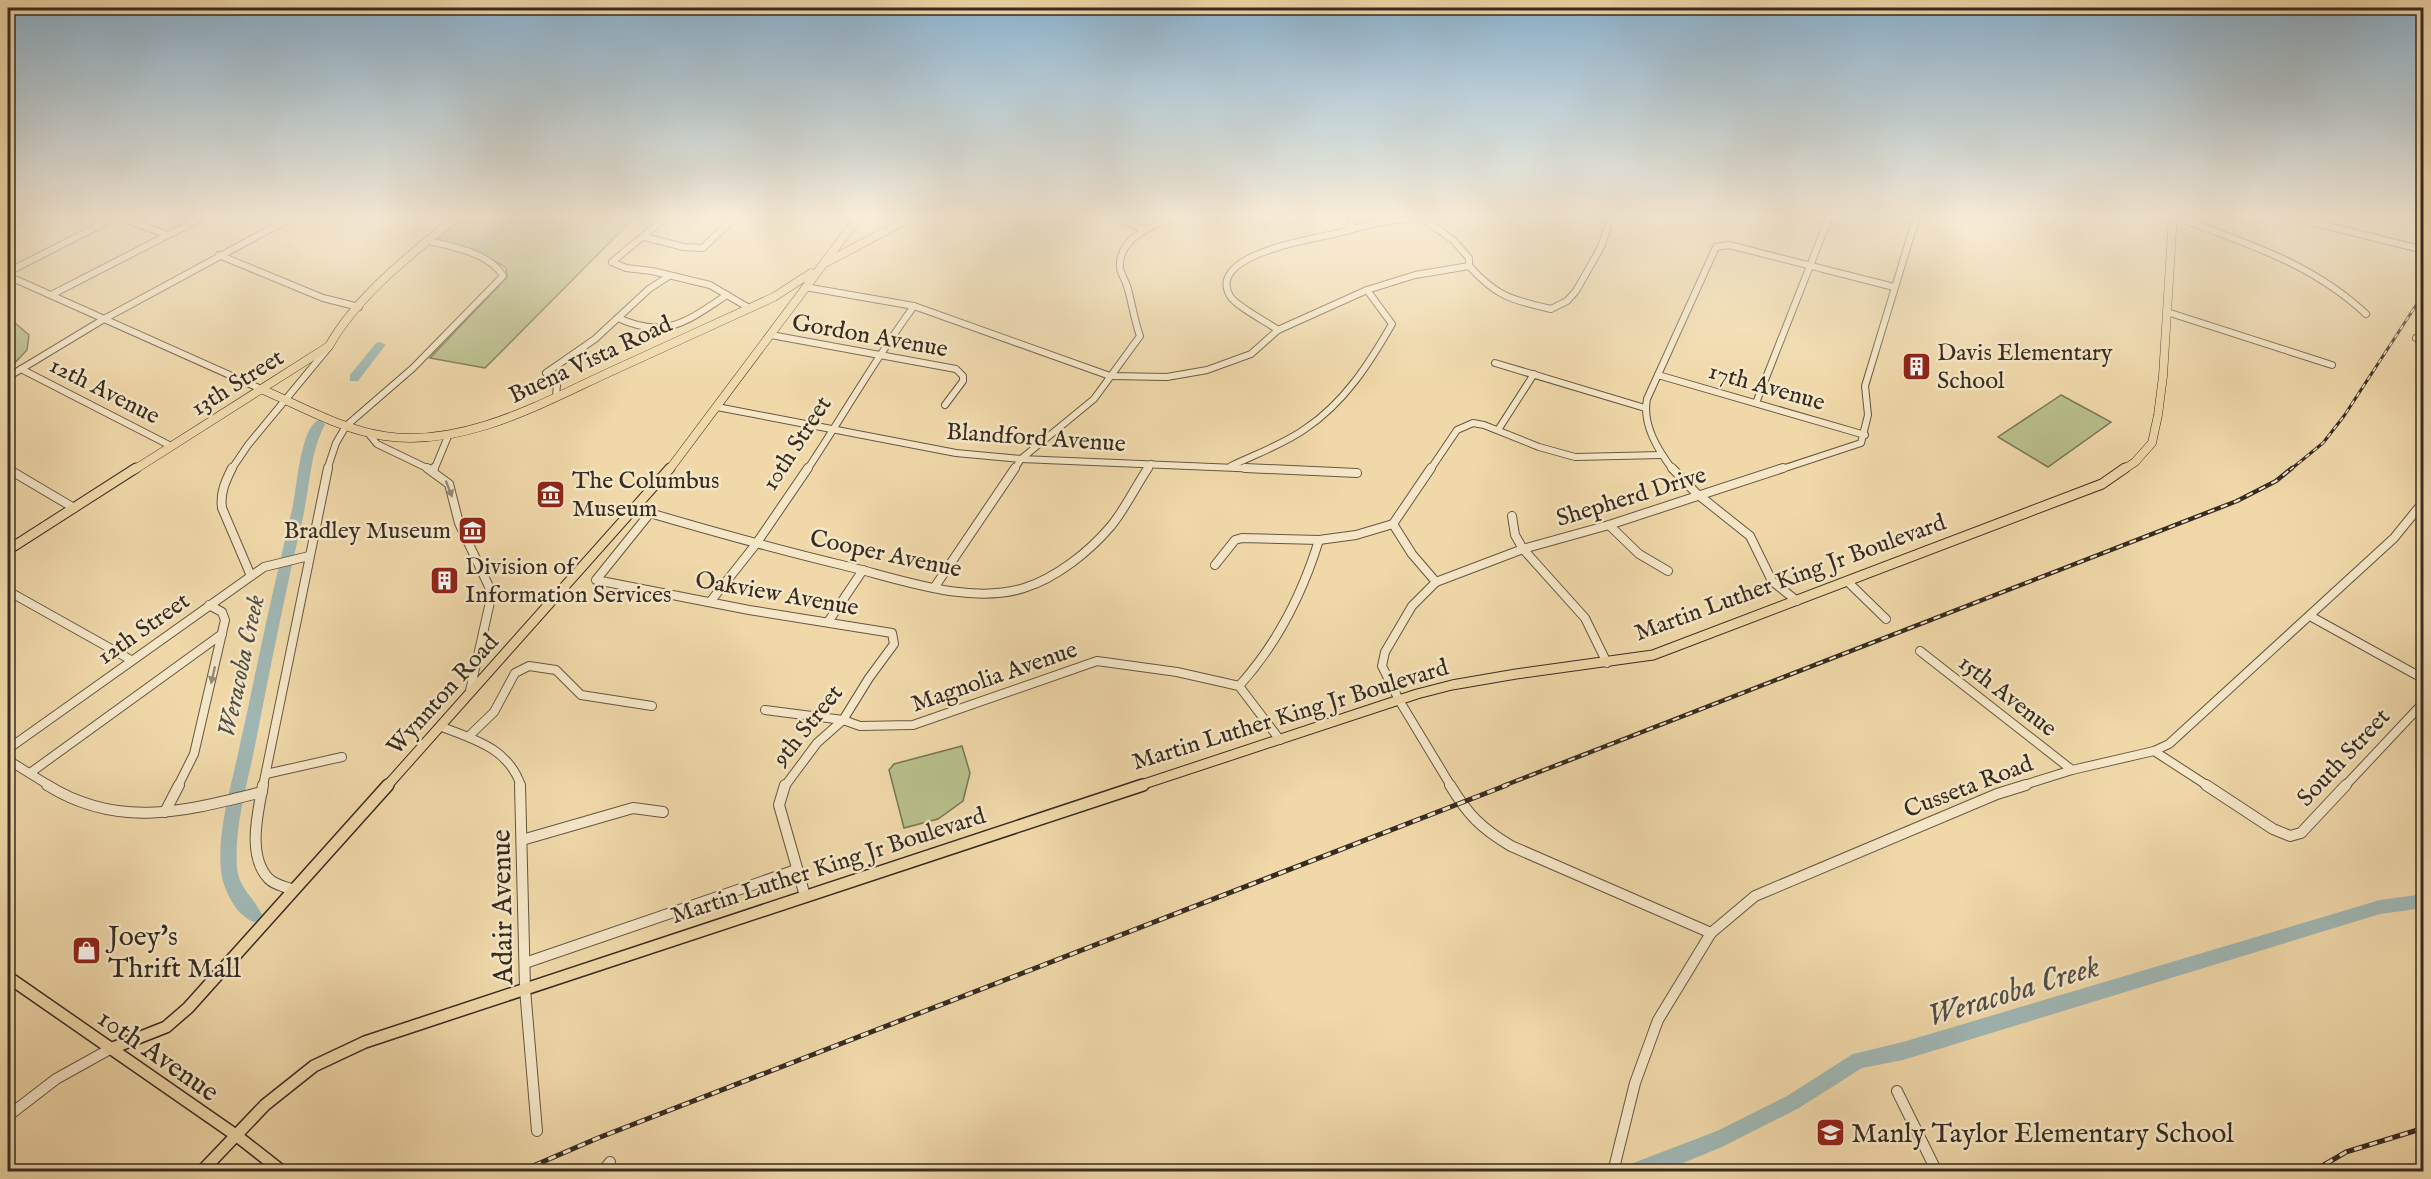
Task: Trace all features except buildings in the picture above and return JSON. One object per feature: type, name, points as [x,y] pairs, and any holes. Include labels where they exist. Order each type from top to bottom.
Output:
[{"type":"main road","name":"13th Street","points":[[8,550],[329,346],[333,337],[359,307],[398,270]]},
{"type":"main road","name":"Buena Vista Road","points":[[261,389],[369,434],[416,436],[468,431],[509,418],[774,297],[815,270]]},
{"type":"main road","name":"Wynnton Road","points":[[110,1049],[166,1027],[188,1008],[636,509],[717,407],[819,270]]},
{"type":"main road","name":"Martin Luther King Jr Boulevard","points":[[237,1136],[265,1105],[314,1066],[365,1042],[1399,700],[1452,685],[1653,655],[2102,484],[2136,462],[2151,443],[2158,415],[2170,270]]},
{"type":"main road","points":[[774,297],[793,303]]},
{"type":"main road","name":"10th Avenue","points":[[8,977],[237,1136],[283,1172]]},
{"type":"main road","points":[[201,1172],[237,1136]]},
{"type":"street","points":[[51,295],[100,270]]},
{"type":"street","points":[[8,377],[104,319],[192,270]]},
{"type":"street","points":[[255,270],[323,298],[359,307]]},
{"type":"street","points":[[294,890],[269,879],[257,859],[262,792],[328,467],[336,443],[346,426],[413,368],[495,286],[502,276],[500,270]]},
{"type":"street","points":[[642,270],[708,284],[724,290],[727,295],[749,308]]},
{"type":"street","points":[[934,588],[1020,459],[1094,399],[1140,336],[1133,316],[1128,287],[1121,270]]},
{"type":"street","points":[[1232,270],[1226,281],[1226,289],[1231,298],[1278,330]]},
{"type":"street","points":[[806,286],[914,306],[1110,376],[1167,377],[1207,370],[1251,354],[1278,330],[1367,290],[1414,275],[1444,270]]},
{"type":"street","points":[[1473,270],[1486,285],[1509,299],[1551,309],[1572,297],[1587,270]]},
{"type":"street","points":[[1707,270],[1648,392],[1645,408],[1647,425],[1661,455],[1677,477],[1752,537],[1769,577],[1797,601]]},
{"type":"street","points":[[1756,403],[1807,270]]},
{"type":"street","points":[[1825,270],[1894,287]]},
{"type":"street","points":[[1865,435],[1869,411],[1865,386],[1899,270]]},
{"type":"street","points":[[2304,270],[2347,295],[2366,314]]},
{"type":"street","points":[[8,274],[261,389]]},
{"type":"street","points":[[556,396],[557,385],[546,373],[552,366],[571,357],[596,338],[654,284],[669,276]]},
{"type":"street","points":[[1229,467],[1288,440],[1318,421],[1351,390],[1374,357],[1392,324],[1367,290]]},
{"type":"street","points":[[618,318],[641,329],[679,326],[727,295]]},
{"type":"street","name":"10th Street","points":[[710,602],[756,544],[833,432],[879,354],[914,306]]},
{"type":"street","points":[[2167,312],[2332,365]]},
{"type":"street","name":"Gordon Avenue","points":[[771,335],[956,369],[962,374],[963,381],[945,405]]},
{"type":"street","points":[[2416,338],[2424,341]]},
{"type":"street","points":[[251,576],[224,512],[221,497],[230,471],[318,363],[329,346]]},
{"type":"street","points":[[1495,363],[1645,408]]},
{"type":"street","name":"12th Avenue","points":[[21,369],[171,446]]},
{"type":"street","points":[[1498,430],[1534,374]]},
{"type":"street","name":"17th Avenue","points":[[1658,375],[1865,435]]},
{"type":"street","name":"Blandford Avenue","points":[[717,407],[920,448],[1020,459],[1357,474]]},
{"type":"street","points":[[1215,565],[1234,540],[1242,538],[1319,540],[1356,535],[1393,524],[1457,430],[1464,425],[1478,424],[1539,447],[1575,457],[1661,455]]},
{"type":"street","points":[[369,434],[377,444],[433,471],[449,484],[459,523],[492,593],[469,696]]},
{"type":"street","points":[[433,471],[449,434]]},
{"type":"street","name":"Shepherd Drive","points":[[1711,933],[1512,846],[1486,831],[1467,812],[1399,700],[1382,666],[1385,652],[1412,606],[1436,582],[1523,549],[1609,525],[1861,443],[1865,435]]},
{"type":"street","name":"Cooper Avenue","points":[[636,509],[756,544],[934,588],[996,595],[1025,588],[1055,574],[1080,555],[1112,525],[1151,464]]},
{"type":"street","points":[[8,469],[74,508]]},
{"type":"street","name":"Cusseta Road","points":[[1613,1172],[1635,1083],[1658,1020],[1711,933],[1755,896],[1774,886],[1997,794],[2072,770],[2154,751],[2181,735],[2310,616],[2394,538],[2424,501]]},
{"type":"street","name":"Oakview Avenue","points":[[650,513],[596,580],[892,633],[894,644],[886,655]]},
{"type":"street","points":[[2414,515],[2424,518]]},
{"type":"street","points":[[1512,516],[1515,535],[1523,549],[1585,618],[1607,663]]},
{"type":"street","points":[[1393,524],[1412,554],[1436,582]]},
{"type":"street","points":[[1609,525],[1639,554],[1668,571]]},
{"type":"street","points":[[1280,740],[1239,686],[1272,647],[1290,616],[1304,587],[1319,540]]},
{"type":"street","name":"12th Street","points":[[8,749],[264,567],[309,556]]},
{"type":"street","points":[[828,622],[863,570]]},
{"type":"street","points":[[1847,581],[1886,619]]},
{"type":"street","points":[[8,591],[131,660]]},
{"type":"street","points":[[165,812],[194,754],[225,620],[222,612],[209,606]]},
{"type":"street","points":[[2310,616],[2424,679]]},
{"type":"street","points":[[30,772],[222,634]]},
{"type":"street","name":"15th Avenue","points":[[1920,651],[2072,770]]},
{"type":"street","name":"9th Street","points":[[805,896],[779,805],[785,785],[817,743],[843,720],[886,655]]},
{"type":"street","name":"Magnolia Avenue","points":[[765,710],[843,720],[860,726],[913,725],[1096,662],[1177,672],[1239,686]]},
{"type":"street","points":[[468,737],[494,712],[515,673],[529,666],[556,670],[582,695],[652,706]]},
{"type":"street","name":"South Street","points":[[2154,751],[2273,829],[2290,836],[2301,832],[2424,702]]},
{"type":"street","name":"Adair Avenue","points":[[442,727],[498,750],[518,772],[521,787],[525,989],[537,1131]]},
{"type":"street","points":[[266,774],[342,757]]},
{"type":"street","points":[[8,760],[69,797],[103,810],[139,813],[165,812],[229,801],[262,792]]},
{"type":"street","points":[[522,840],[633,808],[663,812]]},
{"type":"street","points":[[525,963],[796,870]]},
{"type":"street","points":[[8,1116],[52,1080],[77,1064],[110,1049]]},
{"type":"street","points":[[1897,1091],[1937,1172]]},
{"type":"street","points":[[602,1172],[610,1161]]},
{"type":"green space","points":[[506,270],[582,270],[485,368],[430,358],[507,277]]},
{"type":"green space","points":[[14,322],[29,335],[27,350],[8,370],[8,325]]},
{"type":"green space","points":[[2061,395],[2111,422],[2048,467],[1998,437]]},
{"type":"green space","points":[[962,746],[970,773],[963,801],[938,819],[904,828],[889,770],[894,764]]},
{"type":"waterway","name":"Weracoba Creek","points":[[354,378],[380,345]]},
{"type":"waterway","name":"Weracoba Creek","points":[[254,915],[240,898],[231,879],[229,864],[231,831],[267,649],[299,507],[307,455],[319,424]]},
{"type":"waterway","name":"Weracoba Creek","points":[[1635,1172],[1722,1138],[1793,1102],[1859,1060],[1903,1051],[2380,907],[2424,901]]},
{"type":"railway","points":[[2290,470],[2323,443],[2344,416],[2424,293]]},
{"type":"railway","points":[[1503,786],[2237,501],[2276,481],[2292,468]]},
{"type":"railway","points":[[519,1172],[598,1138],[1507,785]]},
{"type":"railway","points":[[2312,1172],[2346,1152],[2424,1128]]},
{"type":"place","name":"Davis Elementary School","points":[[1916,366]]},
{"type":"place","name":"The Columbus Museum","points":[[551,494]]},
{"type":"place","name":"Bradley Museum","points":[[472,530]]},
{"type":"place","name":"Division of Information Services","points":[[444,580]]},
{"type":"place","name":"Joey's Thrift Mall","points":[[87,951]]},
{"type":"place","name":"Manly Taylor Elementary School","points":[[1830,1132]]}]
